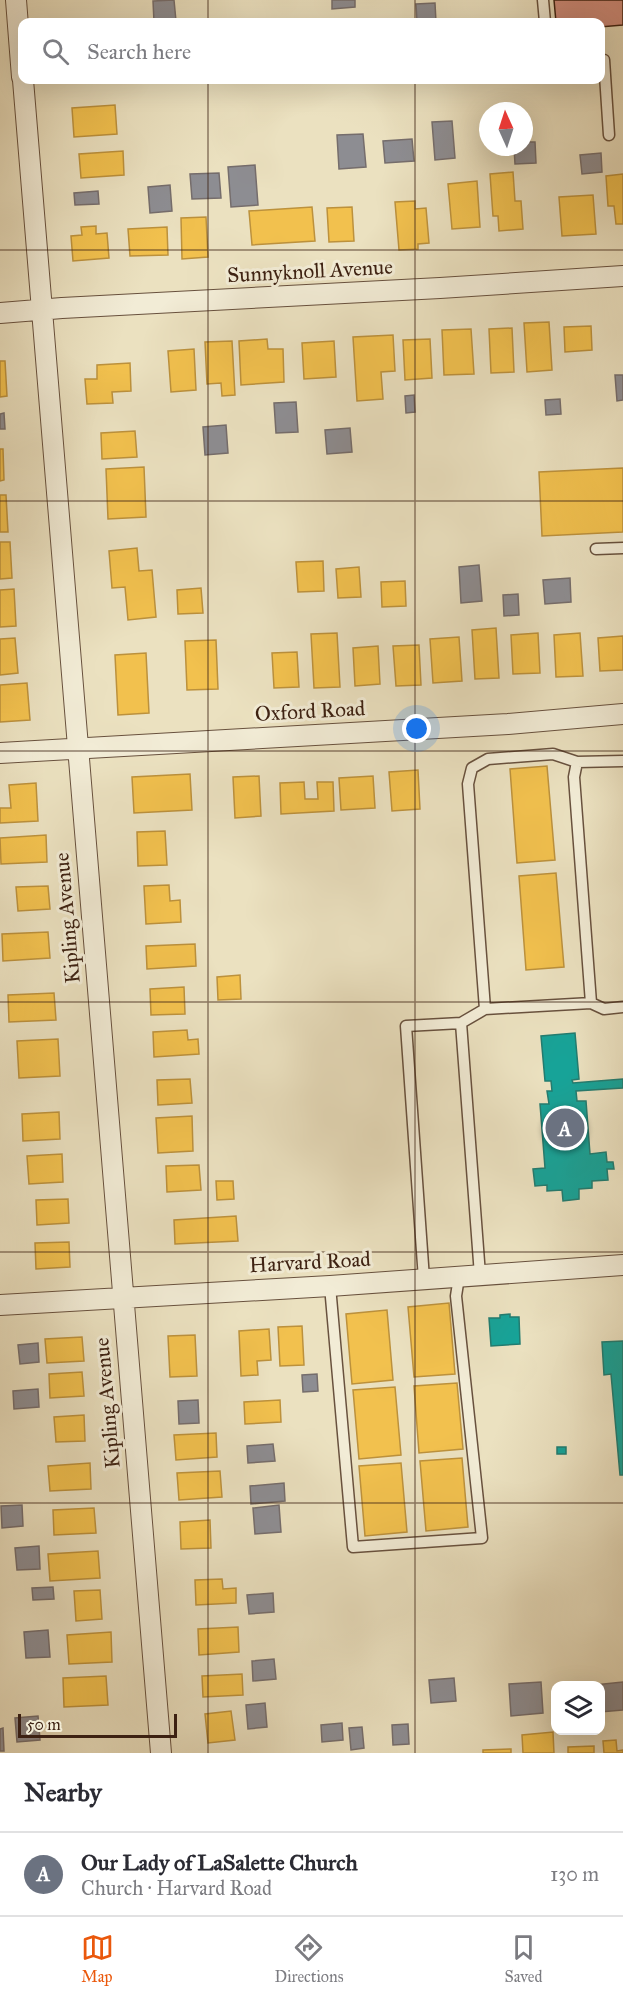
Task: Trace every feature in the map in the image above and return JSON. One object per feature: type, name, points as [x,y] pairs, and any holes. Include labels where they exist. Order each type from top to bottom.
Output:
[{"type":"street","name":"Kipling Avenue","points":[[16,0],[18,22]]},
{"type":"street","name":"Kipling Avenue","points":[[23,84],[160,1753]]},
{"type":"street","name":"Sunnyknoll Avenue","points":[[0,313],[623,276]]},
{"type":"street","name":"Oxford Road","points":[[0,753],[508,724],[623,714]]},
{"type":"street","name":"Harvard Road","points":[[0,1305],[330,1286],[623,1265]]},
{"type":"lane","points":[[543,0],[545,18]]},
{"type":"lane","points":[[605,75],[609,135]]},
{"type":"lane","points":[[596,549],[623,548]]},
{"type":"lane","points":[[485,1009],[468,784],[472,768],[488,759],[553,754],[577,762],[623,761]]},
{"type":"lane","points":[[577,762],[574,777],[591,1003]]},
{"type":"lane","points":[[424,1279],[406,1026],[461,1023],[485,1009],[591,1003],[604,1009],[623,1007]]},
{"type":"lane","points":[[461,1023],[480,1275]]},
{"type":"lane","points":[[330,1286],[353,1547],[414,1543],[482,1538],[456,1296],[459,1277]]},
{"type":"building: Homes","points":[[115,105],[117,134],[74,137],[72,108]]},
{"type":"building: Homes","points":[[123,151],[124,175],[81,178],[79,154]]},
{"type":"building: Homes","points":[[513,172],[515,201],[521,201],[523,229],[499,231],[498,216],[493,216],[490,174]]},
{"type":"building: Homes","points":[[623,174],[623,224],[616,224],[614,206],[608,206],[606,176]]},
{"type":"building: Homes","points":[[477,181],[480,227],[452,229],[448,184]]},
{"type":"building: Homes","points":[[593,195],[596,234],[562,236],[559,197]]},
{"type":"building: Homes","points":[[415,201],[415,209],[426,208],[429,243],[418,244],[418,249],[399,250],[395,202]]},
{"type":"building: Homes","points":[[312,207],[315,241],[252,245],[249,211]]},
{"type":"building: Homes","points":[[352,207],[354,241],[329,242],[327,208]]},
{"type":"building: Homes","points":[[206,217],[208,257],[182,259],[181,218]]},
{"type":"building: Homes","points":[[96,226],[96,234],[107,233],[109,258],[73,261],[71,236],[82,235],[81,227]]},
{"type":"building: Homes","points":[[167,227],[168,255],[130,256],[128,229]]},
{"type":"building: Homes","points":[[549,322],[552,370],[527,372],[524,323]]},
{"type":"building: Homes","points":[[591,326],[592,350],[565,352],[564,327]]},
{"type":"building: Homes","points":[[512,328],[514,372],[491,373],[489,329]]},
{"type":"building: Homes","points":[[471,329],[474,374],[444,375],[442,330]]},
{"type":"building: Homes","points":[[393,335],[395,371],[381,372],[383,399],[357,401],[353,337]]},
{"type":"building: Homes","points":[[267,339],[268,349],[283,349],[284,382],[241,385],[239,341]]},
{"type":"building: Homes","points":[[430,339],[432,378],[405,380],[403,340]]},
{"type":"building: Homes","points":[[232,341],[235,395],[222,396],[221,383],[207,384],[205,342]]},
{"type":"building: Homes","points":[[334,341],[336,377],[304,379],[302,343]]},
{"type":"building: Homes","points":[[194,349],[196,390],[171,392],[168,351]]},
{"type":"building: Homes","points":[[0,361],[5,361],[7,396],[0,397]]},
{"type":"building: Homes","points":[[130,363],[131,391],[112,392],[113,403],[87,404],[85,379],[97,379],[97,365]]},
{"type":"building: Homes","points":[[135,431],[137,457],[102,459],[101,433]]},
{"type":"building: Homes","points":[[0,449],[3,449],[4,480],[0,481]]},
{"type":"building: Homes","points":[[144,467],[146,517],[108,519],[106,469]]},
{"type":"building: Homes","points":[[623,468],[623,532],[542,536],[539,472]]},
{"type":"building: Homes","points":[[0,495],[6,495],[8,532],[0,532]]},
{"type":"building: Homes","points":[[0,542],[10,542],[12,578],[0,579]]},
{"type":"building: Homes","points":[[137,548],[139,571],[152,570],[156,617],[128,620],[125,587],[112,588],[109,551]]},
{"type":"building: Homes","points":[[323,561],[324,591],[298,592],[296,562]]},
{"type":"building: Homes","points":[[359,567],[361,597],[338,598],[336,569]]},
{"type":"building: Homes","points":[[405,581],[406,606],[382,607],[381,582]]},
{"type":"building: Homes","points":[[201,588],[203,613],[178,614],[177,590]]},
{"type":"building: Homes","points":[[14,589],[16,626],[0,627],[0,590]]},
{"type":"building: Homes","points":[[496,628],[499,678],[475,679],[472,630]]},
{"type":"building: Homes","points":[[337,633],[340,687],[314,688],[311,634]]},
{"type":"building: Homes","points":[[538,633],[540,673],[513,674],[511,635]]},
{"type":"building: Homes","points":[[580,633],[583,676],[556,677],[554,635]]},
{"type":"building: Homes","points":[[623,636],[623,670],[600,671],[598,638]]},
{"type":"building: Homes","points":[[459,637],[462,681],[433,683],[430,639]]},
{"type":"building: Homes","points":[[15,638],[18,673],[0,675],[0,639]]},
{"type":"building: Homes","points":[[216,640],[218,689],[187,690],[185,641]]},
{"type":"building: Homes","points":[[419,645],[421,685],[396,686],[393,646]]},
{"type":"building: Homes","points":[[378,646],[380,684],[355,686],[353,648]]},
{"type":"building: Homes","points":[[297,652],[299,687],[274,688],[272,653]]},
{"type":"building: Homes","points":[[146,653],[149,713],[118,715],[115,655]]},
{"type":"building: Homes","points":[[27,683],[30,720],[0,722],[0,685]]},
{"type":"building: Homes","points":[[547,766],[555,860],[517,863],[510,769]]},
{"type":"building: Homes","points":[[418,770],[420,809],[392,811],[389,772]]},
{"type":"building: Homes","points":[[190,774],[192,810],[134,813],[132,777]]},
{"type":"building: Homes","points":[[259,776],[261,816],[235,818],[233,777]]},
{"type":"building: Homes","points":[[373,776],[375,808],[341,810],[339,778]]},
{"type":"building: Homes","points":[[304,782],[305,799],[318,799],[317,782],[333,782],[334,811],[281,814],[280,783]]},
{"type":"building: Homes","points":[[36,783],[38,821],[0,823],[0,808],[11,808],[9,785]]},
{"type":"building: Homes","points":[[165,831],[167,865],[138,866],[137,832]]},
{"type":"building: Homes","points":[[46,835],[47,862],[1,864],[0,838]]},
{"type":"building: Homes","points":[[556,873],[564,967],[526,970],[519,876]]},
{"type":"building: Homes","points":[[169,885],[170,901],[180,900],[181,922],[146,924],[144,886]]},
{"type":"building: Homes","points":[[48,886],[50,909],[18,911],[16,887]]},
{"type":"building: Homes","points":[[48,932],[50,958],[3,961],[2,934]]},
{"type":"building: Homes","points":[[195,944],[196,966],[147,969],[146,946]]},
{"type":"building: Homes","points":[[240,975],[241,999],[218,1000],[217,977]]},
{"type":"building: Homes","points":[[184,987],[185,1014],[151,1015],[150,989]]},
{"type":"building: Homes","points":[[54,993],[56,1020],[9,1022],[8,995]]},
{"type":"building: Homes","points":[[187,1030],[188,1040],[198,1039],[199,1054],[154,1057],[153,1032]]},
{"type":"building: Homes","points":[[58,1039],[60,1076],[19,1078],[17,1041]]},
{"type":"building: Homes","points":[[190,1079],[192,1103],[158,1105],[157,1080]]},
{"type":"building: Homes","points":[[59,1112],[60,1139],[23,1141],[22,1114]]},
{"type":"building: Homes","points":[[192,1116],[193,1151],[158,1153],[156,1118]]},
{"type":"building: Homes","points":[[62,1154],[63,1182],[29,1184],[27,1156]]},
{"type":"building: Homes","points":[[199,1165],[201,1190],[167,1192],[166,1166]]},
{"type":"building: Homes","points":[[216,1181],[233,1181],[234,1199],[217,1200]]},
{"type":"building: Homes","points":[[68,1199],[69,1223],[37,1225],[36,1200]]},
{"type":"building: Homes","points":[[236,1216],[238,1241],[175,1244],[174,1220]]},
{"type":"building: Homes","points":[[69,1242],[70,1267],[36,1269],[35,1243]]},
{"type":"building: Homes","points":[[449,1303],[455,1374],[414,1377],[408,1307]]},
{"type":"building: Homes","points":[[387,1310],[393,1380],[352,1384],[346,1314]]},
{"type":"building: Homes","points":[[302,1326],[304,1365],[280,1366],[278,1327]]},
{"type":"building: Homes","points":[[269,1329],[271,1360],[257,1361],[258,1375],[241,1376],[239,1331]]},
{"type":"building: Homes","points":[[195,1335],[197,1376],[170,1377],[168,1336]]},
{"type":"building: Homes","points":[[82,1337],[84,1361],[47,1363],[45,1339]]},
{"type":"building: Homes","points":[[82,1372],[84,1396],[50,1398],[49,1374]]},
{"type":"building: Homes","points":[[457,1383],[463,1449],[419,1453],[414,1386]]},
{"type":"building: Homes","points":[[395,1387],[401,1455],[359,1459],[353,1390]]},
{"type":"building: Homes","points":[[280,1400],[281,1422],[245,1424],[244,1402]]},
{"type":"building: Homes","points":[[84,1415],[85,1441],[56,1442],[54,1417]]},
{"type":"building: Homes","points":[[216,1433],[217,1457],[176,1460],[174,1435]]},
{"type":"building: Homes","points":[[462,1458],[468,1527],[426,1531],[420,1461]]},
{"type":"building: Homes","points":[[90,1463],[91,1489],[50,1491],[48,1466]]},
{"type":"building: Homes","points":[[401,1463],[407,1532],[365,1536],[359,1466]]},
{"type":"building: Homes","points":[[220,1471],[222,1497],[179,1500],[177,1473]]},
{"type":"building: Homes","points":[[94,1508],[96,1533],[54,1535],[53,1510]]},
{"type":"building: Homes","points":[[210,1520],[211,1548],[181,1549],[180,1522]]},
{"type":"building: Homes","points":[[98,1551],[100,1578],[50,1581],[48,1554]]},
{"type":"building: Homes","points":[[222,1579],[223,1589],[236,1588],[236,1603],[196,1605],[195,1580]]},
{"type":"building: Homes","points":[[100,1590],[102,1619],[76,1621],[74,1591]]},
{"type":"building: Homes","points":[[238,1627],[239,1652],[199,1655],[198,1629]]},
{"type":"building: Homes","points":[[111,1632],[112,1662],[69,1664],[67,1635]]},
{"type":"building: Homes","points":[[242,1674],[243,1695],[203,1697],[202,1676]]},
{"type":"building: Homes","points":[[106,1676],[108,1705],[64,1707],[63,1678]]},
{"type":"building: Homes","points":[[231,1711],[235,1740],[208,1743],[205,1714]]},
{"type":"building: Homes","points":[[551,1732],[554,1753],[523,1753],[522,1735]]},
{"type":"building: Homes","points":[[616,1740],[617,1751],[623,1750],[623,1753],[604,1753],[603,1741]]},
{"type":"building: Homes","points":[[594,1746],[594,1753],[568,1753],[568,1747]]},
{"type":"building: Homes","points":[[511,1749],[511,1753],[483,1753],[483,1750]]},
{"type":"building: Public","points":[[575,1033],[579,1079],[572,1080],[573,1083],[623,1079],[623,1088],[576,1091],[577,1101],[586,1101],[590,1154],[606,1152],[607,1162],[613,1162],[614,1169],[607,1169],[608,1180],[592,1181],[592,1188],[579,1189],[579,1199],[563,1201],[562,1190],[547,1191],[547,1185],[535,1186],[533,1169],[545,1168],[540,1104],[549,1104],[547,1091],[552,1091],[551,1081],[545,1081],[541,1036]]},
{"type":"building: Public","points":[[510,1314],[510,1317],[519,1317],[520,1344],[491,1346],[489,1318],[500,1318],[500,1315]]},
{"type":"building: Public","points":[[623,1341],[623,1475],[620,1475],[611,1374],[604,1375],[602,1342]]},
{"type":"building: Public","points":[[557,1447],[566,1447],[566,1454],[557,1454]]},
{"type":"building: Industry","points":[[174,0],[176,18],[154,18],[153,1]]},
{"type":"building: Industry","points":[[332,0],[355,0],[355,7],[332,9]]},
{"type":"building: Industry","points":[[435,3],[436,18],[417,18],[416,4]]},
{"type":"building: Industry","points":[[452,121],[455,158],[435,160],[432,122]]},
{"type":"building: Industry","points":[[363,134],[366,167],[339,169],[337,135]]},
{"type":"building: Industry","points":[[412,139],[414,161],[385,163],[383,141]]},
{"type":"building: Industry","points":[[533,142],[535,142],[536,163],[515,164],[515,156],[533,156]]},
{"type":"building: Industry","points":[[601,153],[602,172],[582,174],[580,155]]},
{"type":"building: Industry","points":[[255,165],[258,205],[231,207],[228,167]]},
{"type":"building: Industry","points":[[219,173],[221,198],[192,199],[190,174]]},
{"type":"building: Industry","points":[[170,185],[172,211],[150,213],[148,187]]},
{"type":"building: Industry","points":[[98,191],[99,204],[75,205],[74,193]]},
{"type":"building: Industry","points":[[615,375],[623,375],[623,400],[617,401]]},
{"type":"building: Industry","points":[[414,395],[415,412],[406,413],[405,396]]},
{"type":"building: Industry","points":[[560,399],[561,414],[546,415],[545,400]]},
{"type":"building: Industry","points":[[296,402],[298,432],[276,433],[274,403]]},
{"type":"building: Industry","points":[[4,413],[5,429],[0,429],[0,414]]},
{"type":"building: Industry","points":[[226,425],[228,453],[205,455],[203,427]]},
{"type":"building: Industry","points":[[350,428],[352,452],[327,454],[325,430]]},
{"type":"building: Industry","points":[[479,565],[482,601],[461,603],[459,567]]},
{"type":"building: Industry","points":[[570,578],[571,602],[545,604],[543,580]]},
{"type":"building: Industry","points":[[518,594],[519,615],[504,616],[503,595]]},
{"type":"building: Industry","points":[[38,1343],[39,1362],[20,1364],[18,1345]]},
{"type":"building: Industry","points":[[317,1374],[318,1391],[303,1392],[302,1375]]},
{"type":"building: Industry","points":[[38,1389],[39,1407],[14,1409],[13,1391]]},
{"type":"building: Industry","points":[[198,1400],[199,1423],[179,1424],[178,1401]]},
{"type":"building: Industry","points":[[273,1444],[275,1461],[248,1463],[247,1446]]},
{"type":"building: Industry","points":[[284,1483],[285,1501],[251,1504],[250,1486]]},
{"type":"building: Industry","points":[[22,1505],[23,1526],[2,1528],[1,1506]]},
{"type":"building: Industry","points":[[279,1505],[281,1532],[255,1534],[253,1508]]},
{"type":"building: Industry","points":[[39,1546],[40,1569],[17,1570],[15,1548]]},
{"type":"building: Industry","points":[[53,1587],[54,1599],[33,1600],[32,1588]]},
{"type":"building: Industry","points":[[273,1593],[274,1612],[249,1614],[247,1595]]},
{"type":"building: Industry","points":[[48,1630],[50,1657],[26,1658],[24,1632]]},
{"type":"building: Industry","points":[[274,1659],[276,1679],[253,1681],[252,1661]]},
{"type":"building: Industry","points":[[454,1678],[456,1701],[431,1703],[429,1680]]},
{"type":"building: Industry","points":[[541,1682],[543,1713],[511,1716],[509,1684]]},
{"type":"building: Industry","points":[[623,1682],[623,1710],[605,1712],[605,1684]]},
{"type":"building: Industry","points":[[265,1703],[267,1727],[248,1729],[246,1705]]},
{"type":"building: Industry","points":[[38,1716],[40,1740],[17,1742],[15,1718]]},
{"type":"building: Industry","points":[[342,1723],[343,1740],[322,1742],[321,1725]]},
{"type":"building: Industry","points":[[408,1724],[409,1744],[393,1745],[392,1725]]},
{"type":"building: Industry","points":[[362,1727],[364,1748],[351,1750],[349,1728]]},
{"type":"building: Industry","points":[[3,1728],[4,1751],[0,1751],[0,1729]]},
{"type":"building: Other","points":[[554,0],[623,0],[623,25],[605,27],[605,18],[556,18]]},
{"type":"place","name":"Our Lady of LaSalette Church","points":[[565,1128]]}]
